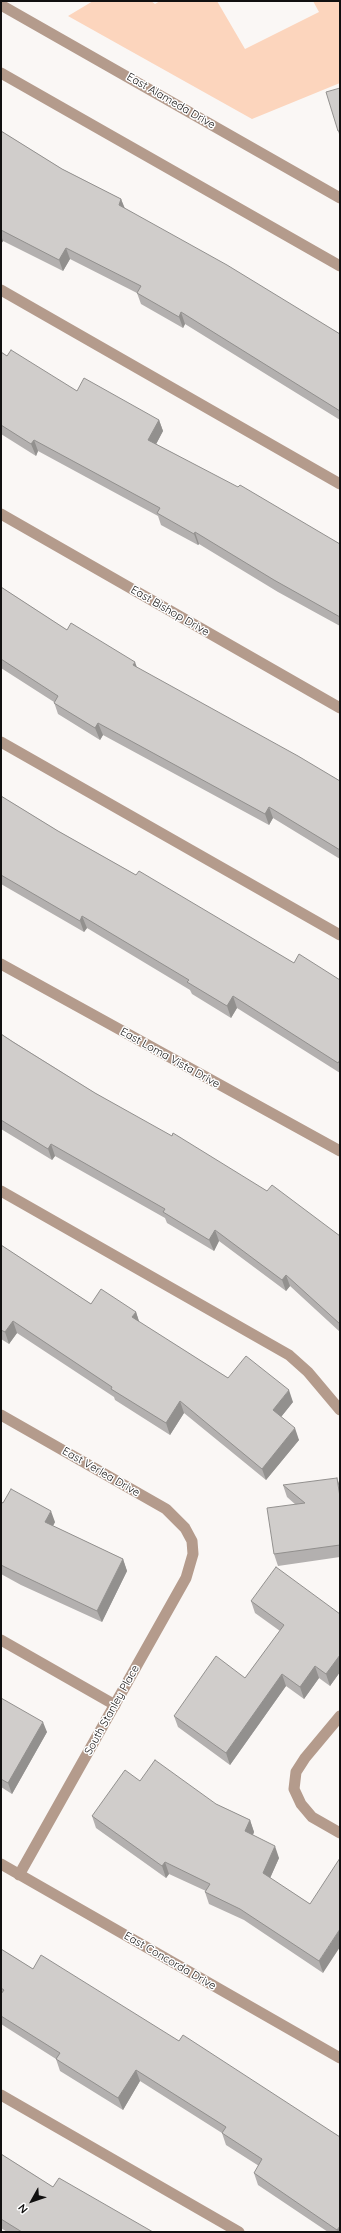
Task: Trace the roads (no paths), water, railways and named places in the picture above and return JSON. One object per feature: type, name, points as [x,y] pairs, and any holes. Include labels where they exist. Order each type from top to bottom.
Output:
[{"type":"street","name":"East Alameda Drive","points":[[1,5],[340,198]]},
{"type":"street","points":[[1,73],[340,266]]},
{"type":"street","points":[[1,290],[340,484]]},
{"type":"street","name":"East Bishop Drive","points":[[1,514],[340,708]]},
{"type":"street","points":[[1,742],[340,935]]},
{"type":"street","name":"East Loma Vista Drive","points":[[1,964],[340,1151]]},
{"type":"street","points":[[1,1191],[289,1355],[308,1372],[340,1410]]},
{"type":"street","name":"East Verlea Drive","points":[[1,1415],[166,1509],[186,1528],[192,1541]]},
{"type":"street","name":"South Stanley Place","points":[[19,1875],[186,1578],[193,1554],[192,1541]]},
{"type":"street","points":[[1,1640],[115,1705]]},
{"type":"street","points":[[340,1716],[305,1758],[296,1772],[294,1789],[301,1804],[312,1817],[340,1833]]},
{"type":"street","name":"East Concorda Drive","points":[[1,1864],[340,2057]]},
{"type":"street","points":[[1,2095],[239,2232]]}]
